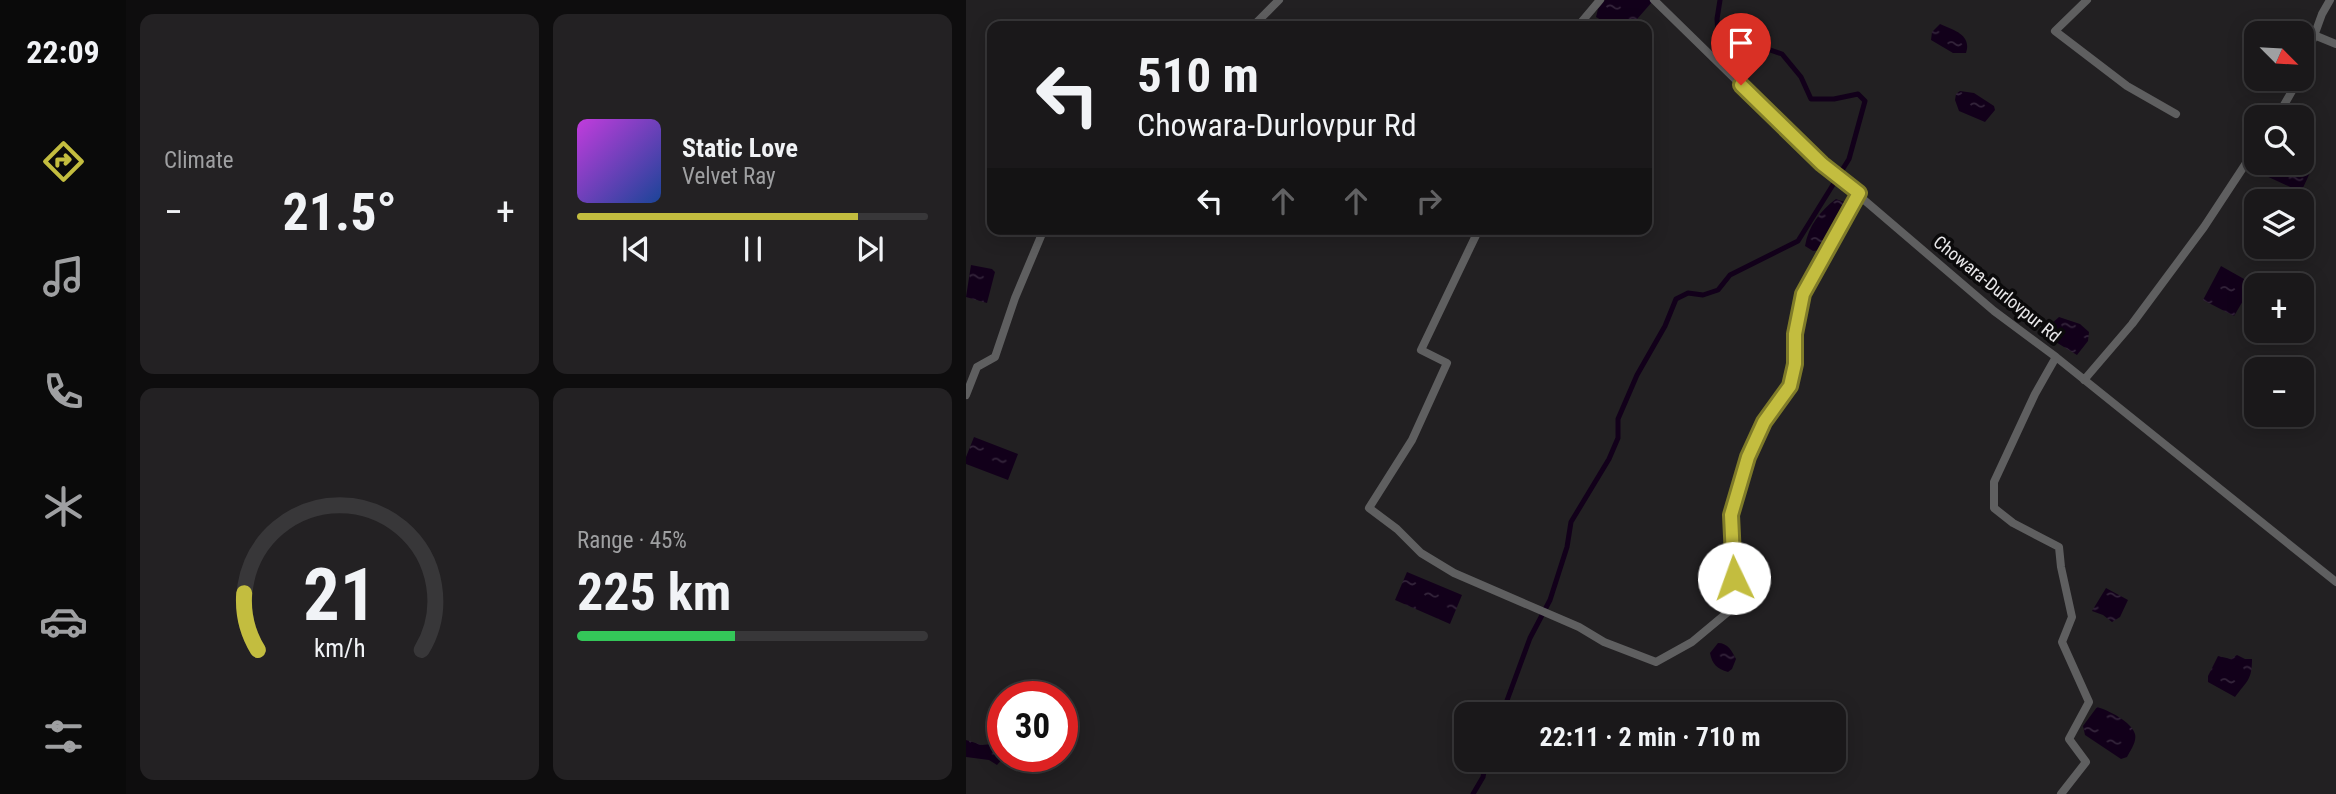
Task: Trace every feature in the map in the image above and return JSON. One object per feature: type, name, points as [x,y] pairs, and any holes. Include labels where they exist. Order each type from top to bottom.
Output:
[{"type":"street","points":[[1258,21],[1279,0]]},
{"type":"street","points":[[1582,21],[1600,0]]},
{"type":"street","name":"Chowara-Durlovpur Rd","points":[[1654,0],[1831,171],[1994,311],[2056,357],[2336,582]]},
{"type":"street","points":[[2087,0],[2055,31],[2127,86],[2176,114]]},
{"type":"street","points":[[2330,0],[2315,36],[2336,44]]},
{"type":"street","points":[[2084,380],[2132,324],[2196,238],[2244,166]]},
{"type":"street","points":[[1476,235],[1421,350],[1447,363],[1412,440],[1369,508],[1397,529],[1421,553],[1454,573],[1551,614],[1604,642],[1656,662],[1692,642],[1728,612],[1734,578],[1731,515],[1748,457],[1764,422],[1790,386],[1795,364],[1795,334],[1803,294],[1859,193]]},
{"type":"street","points":[[966,395],[977,367],[995,357],[1041,235]]},
{"type":"street","points":[[2056,357],[2035,394],[1994,482],[1994,508],[2013,523],[2059,547],[2072,617],[2062,642],[2089,702],[2069,740],[2086,762],[2062,794]]},
{"type":"water","points":[[1605,0],[1652,2],[1635,21],[1603,21],[1596,17]]},
{"type":"water","points":[[1940,24],[1964,37],[1966,53],[1953,53],[1931,40],[1932,32]]},
{"type":"water","points":[[1960,91],[1974,93],[1994,106],[1995,110],[1985,122],[1959,111],[1955,100]]},
{"type":"water","points":[[2264,175],[2309,175],[2302,189],[2294,189]]},
{"type":"water","points":[[1836,199],[1847,203],[1848,207],[1821,250],[1813,251],[1805,246],[1812,225],[1820,213]]},
{"type":"water","points":[[971,265],[995,272],[987,303],[966,297]]},
{"type":"water","points":[[2221,266],[2244,279],[2244,299],[2234,316],[2203,300]]},
{"type":"water","points":[[2059,317],[2080,324],[2089,332],[2088,341],[2077,355],[2046,336],[2050,325]]},
{"type":"water","points":[[974,437],[1018,454],[1008,480],[966,464]]},
{"type":"water","points":[[1407,572],[1462,595],[1450,624],[1395,600]]},
{"type":"water","points":[[2106,588],[2128,600],[2120,617],[2112,622],[2092,611]]},
{"type":"water","points":[[1718,643],[1727,646],[1736,659],[1728,672],[1716,666],[1711,657],[1710,653]]},
{"type":"water","points":[[2237,655],[2252,659],[2252,666],[2248,680],[2235,697],[2208,682],[2208,676],[2218,656],[2231,659]]},
{"type":"water","points":[[2097,707],[2119,717],[2133,730],[2135,740],[2127,757],[2121,759],[2085,735],[2083,726]]},
{"type":"water","points":[[966,740],[987,745],[987,760],[966,757]]},
{"type":"waterway","points":[[1506,702],[1530,638],[1550,600],[1567,547],[1571,522],[1609,459],[1618,438],[1618,419],[1676,299],[1688,293],[1703,295],[1718,290],[1730,275],[1798,241],[1849,159],[1865,101],[1858,94],[1834,99],[1811,99],[1801,77],[1782,54],[1718,32],[1720,0]]},
{"type":"waterway","points":[[1473,794],[1484,772]]},
{"type":"route","points":[[1734,578],[1731,515],[1748,457],[1764,422],[1790,386],[1795,364],[1795,334],[1803,294],[1859,193],[1822,164],[1741,85]]}]
